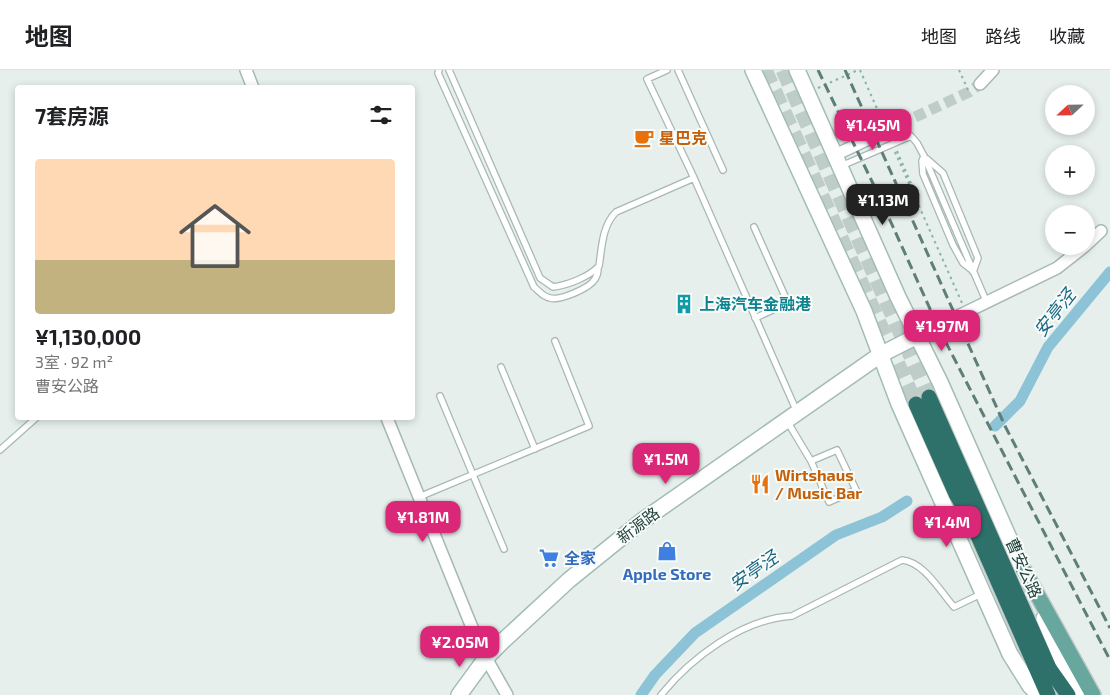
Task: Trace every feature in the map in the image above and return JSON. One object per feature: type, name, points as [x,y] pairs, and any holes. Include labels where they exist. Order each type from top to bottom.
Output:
[{"type":"highway","name":"曹安公路","points":[[1048,695],[971,520],[956,494],[922,400],[1049,668],[1068,695]]},
{"type":"main road","points":[[753,70],[864,311],[899,404],[1010,654],[1030,686],[1039,695]]},
{"type":"main road","points":[[798,70],[898,297],[940,382],[1077,695]]},
{"type":"main road","name":"新源路","points":[[458,695],[486,658],[542,604],[605,549],[642,520],[880,355],[917,336]]},
{"type":"main road","points":[[1023,569],[1093,695]]},
{"type":"street","points":[[246,70],[252,85]]},
{"type":"street","points":[[980,84],[993,70]]},
{"type":"street","points":[[837,160],[900,124]]},
{"type":"street","points":[[1095,237],[1101,231]]},
{"type":"street","points":[[917,336],[1057,268],[1074,255]]},
{"type":"street","points":[[388,420],[471,625],[486,658],[507,695]]},
{"type":"lane","points":[[439,70],[442,82],[534,287],[550,299],[561,298],[590,285],[595,280],[605,231],[610,218],[616,212],[694,178]]},
{"type":"lane","points":[[449,70],[540,278],[553,287],[561,286],[590,274],[599,266]]},
{"type":"lane","points":[[668,70],[647,79],[694,178],[755,318],[770,353],[792,416],[829,502],[856,490],[837,450],[811,460]]},
{"type":"lane","points":[[678,70],[723,170]]},
{"type":"lane","points":[[837,160],[911,136],[924,156],[943,173],[978,258],[973,272]]},
{"type":"lane","points":[[924,156],[922,162],[923,174],[943,221],[963,263],[973,272],[987,303]]},
{"type":"lane","points":[[754,227],[788,303],[755,318]]},
{"type":"lane","points":[[419,497],[589,426],[554,342]]},
{"type":"lane","points":[[501,367],[535,449]]},
{"type":"lane","points":[[440,396],[504,549]]},
{"type":"lane","points":[[0,450],[34,420]]},
{"type":"lane","points":[[661,695],[690,664],[707,650],[727,638],[778,616],[792,616],[902,560],[910,561],[919,566],[954,607],[983,593]]},
{"type":"path","points":[[848,70],[850,74]]},
{"type":"path","points":[[816,89],[858,70]]},
{"type":"path","points":[[959,70],[969,92]]},
{"type":"path","points":[[904,171],[966,312]]},
{"type":"waterway","name":"安亭泾","points":[[995,426],[1020,401],[1048,347],[1110,272]]},
{"type":"waterway","name":"安亭泾","points":[[641,695],[655,675],[695,633],[836,535],[882,517],[907,501]]},
{"type":"tunnel","points":[[765,70],[916,404]]},
{"type":"tunnel","points":[[783,70],[929,397]]},
{"type":"tunnel","points":[[900,124],[969,92],[980,84]]},
{"type":"railway","points":[[818,70],[880,198],[940,331],[1110,660]]},
{"type":"railway","points":[[845,70],[1005,426],[1110,628]]},
{"type":"place","name":"星巴克","points":[[644,138]]},
{"type":"place","name":"上海汽车金融港","points":[[684,304]]},
{"type":"place","name":"Wirtshaus / Music Bar","points":[[760,484]]},
{"type":"place","name":"Apple Store","points":[[667,551]]},
{"type":"place","name":"全家","points":[[549,558]]}]
